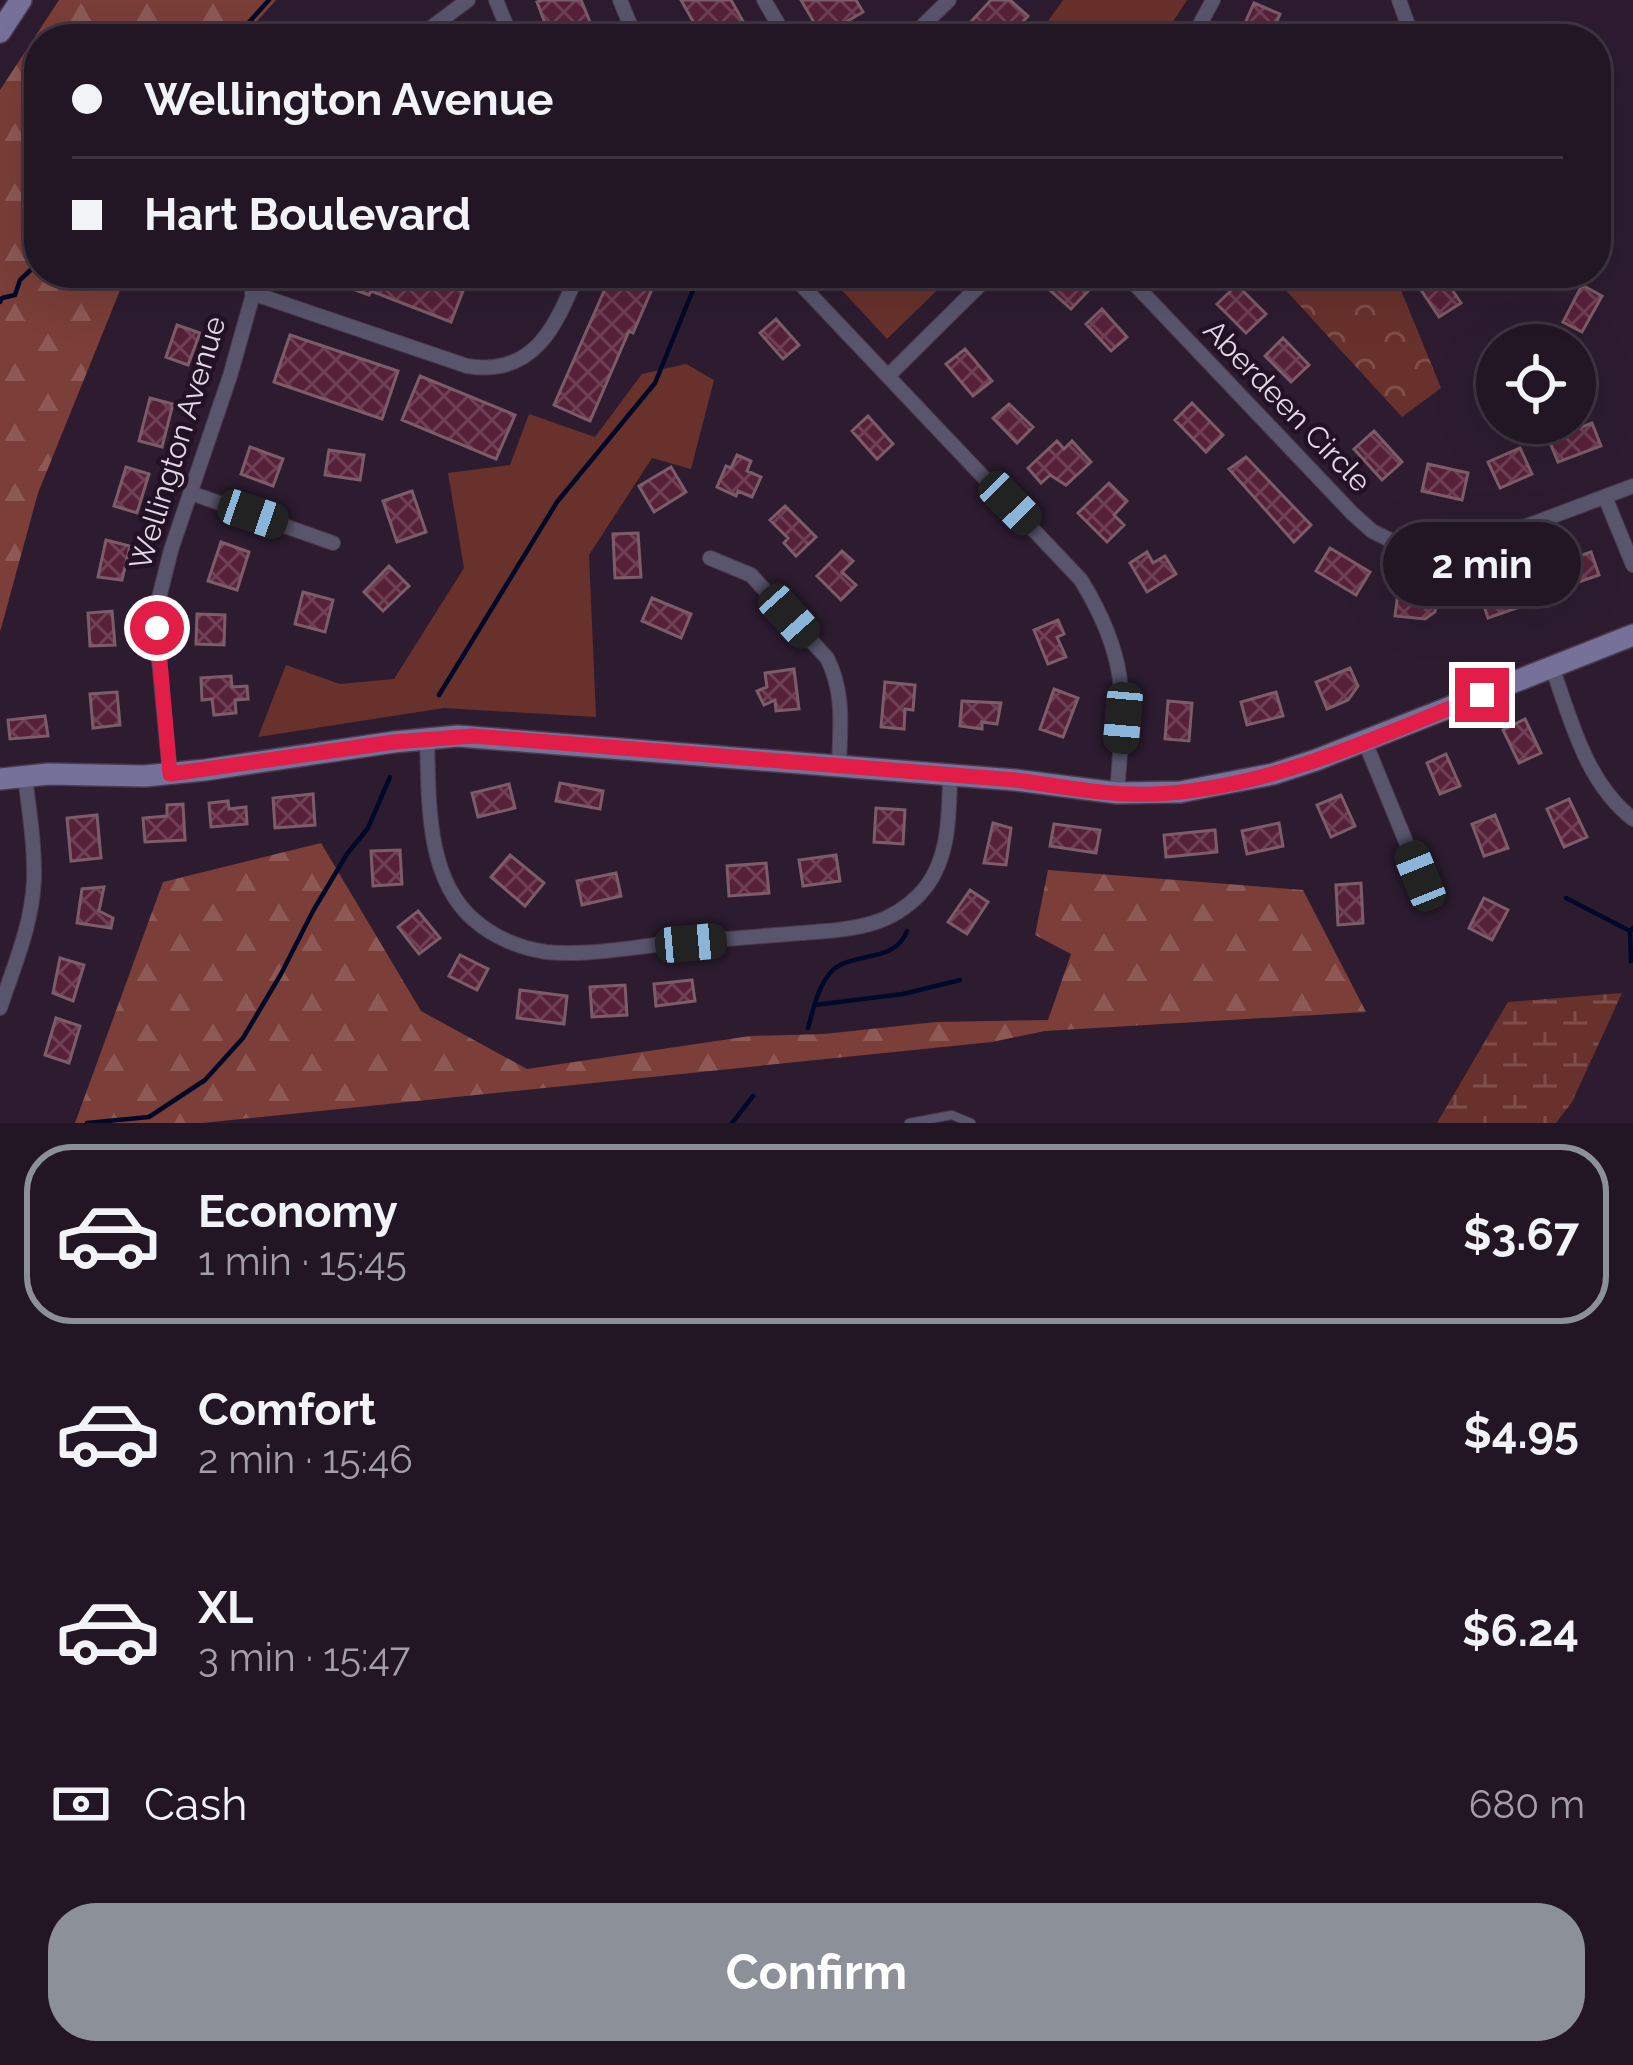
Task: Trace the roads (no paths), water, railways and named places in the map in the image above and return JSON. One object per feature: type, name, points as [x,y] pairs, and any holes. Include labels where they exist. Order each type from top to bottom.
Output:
[{"type":"street","points":[[0,32],[21,0]]},
{"type":"street","points":[[436,24],[468,0]]},
{"type":"street","points":[[924,24],[949,0]]},
{"type":"street","name":"Wellington Avenue","points":[[170,774],[158,602],[254,288]]},
{"type":"street","points":[[252,293],[487,369],[507,366],[548,335],[571,288]]},
{"type":"street","points":[[804,288],[1081,580],[1108,628],[1122,680],[1117,794]]},
{"type":"street","points":[[888,376],[977,288]]},
{"type":"street","name":"Aberdeen Circle","points":[[1138,288],[1352,513],[1394,542],[1418,550],[1468,547],[1633,487]]},
{"type":"street","points":[[191,493],[333,543]]},
{"type":"street","points":[[1605,497],[1633,565]]},
{"type":"street","points":[[710,558],[751,575],[827,658],[840,694],[839,766]]},
{"type":"street","points":[[0,779],[170,774],[427,739],[492,738],[1015,780],[1117,794],[1180,792],[1274,774],[1633,634]]},
{"type":"street","points":[[1552,667],[1597,779],[1633,819]]},
{"type":"street","points":[[427,739],[435,837],[445,880],[469,916],[484,928],[501,939],[544,952],[846,929],[890,917],[922,892],[942,855],[950,775]]},
{"type":"street","points":[[1365,742],[1420,876]]},
{"type":"street","points":[[0,1008],[21,948],[34,884],[25,776]]},
{"type":"lane","points":[[909,1123],[952,1115],[971,1123]]},
{"type":"waterway","points":[[247,24],[269,0]]},
{"type":"waterway","points":[[0,302],[15,295],[24,276]]},
{"type":"waterway","points":[[439,695],[557,502],[655,383],[694,288]]},
{"type":"waterway","points":[[87,1123],[149,1117],[205,1080],[243,1038],[313,911],[368,828],[390,777]]},
{"type":"waterway","points":[[1566,898],[1630,931]]},
{"type":"waterway","points":[[1631,961],[1633,928]]},
{"type":"waterway","points":[[808,1028],[819,991],[831,972],[849,961],[893,948],[907,931]]},
{"type":"waterway","points":[[815,1005],[903,994],[960,980]]},
{"type":"waterway","points":[[732,1123],[753,1096]]}]
